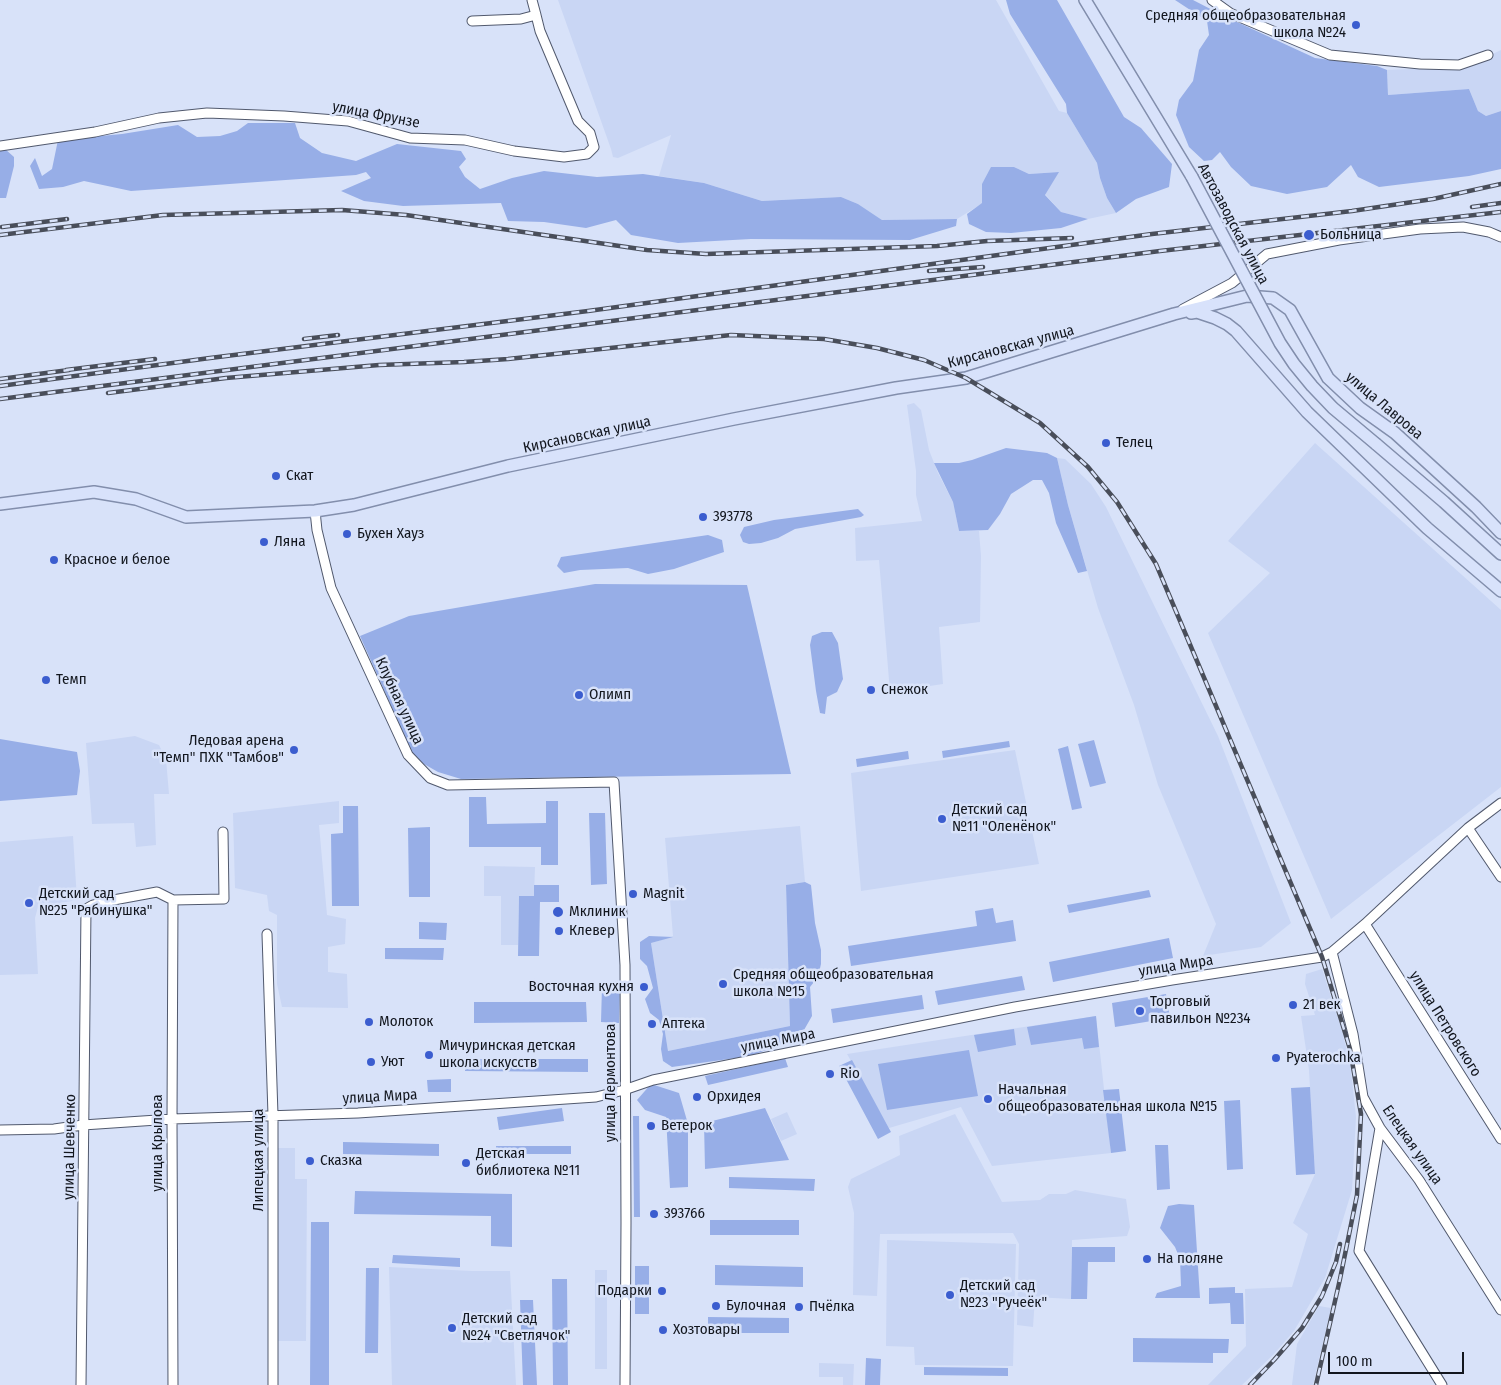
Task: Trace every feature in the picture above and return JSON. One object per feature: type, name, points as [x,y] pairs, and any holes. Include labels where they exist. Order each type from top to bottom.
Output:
[{"type":"main road","name":"Автозаводская улица","points":[[1085,0],[1192,177],[1280,342],[1294,364],[1333,408],[1444,502],[1501,554]]},
{"type":"main road","name":"улица Лаврова","points":[[1174,314],[1248,296],[1274,298],[1290,310],[1328,378],[1360,408],[1395,433],[1476,507],[1501,533]]},
{"type":"main road","points":[[1174,314],[1197,312],[1215,318],[1236,331],[1306,412],[1427,528],[1501,589]]},
{"type":"main road","name":"Кирсановская улица","points":[[0,504],[94,492],[136,500],[186,517],[315,511],[354,505],[508,466],[734,419],[896,388],[966,378],[1174,314]]},
{"type":"street","points":[[472,21],[522,19],[536,15],[532,0]]},
{"type":"street","points":[[1212,0],[1230,13],[1330,55],[1420,64],[1459,64],[1488,55]]},
{"type":"street","name":"улица Фрунзе","points":[[0,146],[95,132],[159,118],[207,113],[348,121],[410,138],[465,140],[514,152],[564,157],[587,154],[594,147],[590,133],[578,121],[540,31],[536,15]]},
{"type":"street","points":[[1174,314],[1232,283],[1267,254],[1340,240],[1420,229],[1463,228],[1489,232],[1501,237]]},
{"type":"street","name":"Клубная улица","points":[[315,511],[317,530],[331,588],[408,755],[430,778],[448,785],[614,782]]},
{"type":"street","name":"улица Лермонтова","points":[[614,782],[624,965],[625,1385]]},
{"type":"street","name":"улица Мира","points":[[0,1130],[54,1129],[83,1125],[172,1119],[358,1113],[596,1097],[653,1080],[843,1043],[932,1023],[1110,990],[1322,957],[1332,952],[1365,924],[1468,828],[1501,803]]},
{"type":"street","points":[[1468,828],[1501,877]]},
{"type":"street","points":[[174,900],[224,899],[223,832]]},
{"type":"street","name":"улица Шевченко","points":[[82,1385],[86,909],[108,901],[158,892],[174,900]]},
{"type":"street","name":"улица Крылова","points":[[173,1385],[172,1119],[174,900]]},
{"type":"street","name":"улица Петровского","points":[[1365,924],[1501,1139]]},
{"type":"street","name":"Липецкая улица","points":[[267,934],[273,1115],[273,1385]]},
{"type":"street","name":"Елецкая улица","points":[[1332,952],[1353,1034],[1363,1097],[1380,1128],[1420,1180],[1501,1310]]},
{"type":"street","points":[[1380,1128],[1359,1251],[1442,1385]]},
{"type":"shaded area","points":[[558,0],[996,0],[1059,111],[1067,113],[1097,163],[1107,198],[1116,213],[1088,219],[1061,212],[1045,194],[1058,172],[1029,174],[1014,167],[982,184],[983,203],[957,219],[882,220],[858,204],[841,197],[762,201],[704,183],[659,176],[671,135],[618,158],[613,157]]},
{"type":"shaded area","points":[[1006,0],[1057,0],[1124,117],[1141,128],[1172,164],[1169,187],[1136,199],[1116,213],[1107,198],[1097,163],[1067,113],[1066,104],[1010,14]]},
{"type":"shaded area","points":[[1175,0],[1193,0],[1315,58],[1377,66],[1387,70],[1388,95],[1469,89],[1478,111],[1486,116],[1501,111],[1501,169],[1469,176],[1379,187],[1358,177],[1351,165],[1327,187],[1287,194],[1251,186],[1231,167],[1220,152],[1212,160],[1204,161],[1189,147],[1176,115],[1179,100],[1193,81],[1199,50],[1209,35],[1207,21]]},
{"type":"shaded area","points":[[1501,50],[1501,111],[1486,116],[1478,111],[1469,89],[1388,95],[1387,70],[1466,67]]},
{"type":"shaded area","points":[[248,123],[295,123],[300,138],[322,153],[356,161],[397,144],[461,151],[466,159],[459,167],[465,177],[480,189],[512,178],[544,171],[597,177],[643,174],[704,183],[762,201],[841,197],[858,204],[882,220],[957,219],[956,226],[910,240],[751,239],[678,243],[631,235],[616,220],[586,228],[544,222],[508,221],[501,203],[403,206],[364,201],[341,191],[371,178],[366,172],[356,175],[131,191],[84,181],[63,187],[39,189],[30,166],[35,158],[42,176],[52,169],[58,140],[122,134],[178,125],[197,137],[220,136],[237,131]]},
{"type":"shaded area","points":[[5,149],[14,157],[14,166],[6,198],[0,198],[0,151]]},
{"type":"shaded area","points":[[991,167],[1014,167],[1029,174],[1059,172],[1045,195],[1061,212],[1088,219],[1061,228],[1011,233],[986,232],[969,224],[967,214],[982,203],[982,184]]},
{"type":"shaded area","points":[[914,403],[921,410],[929,450],[953,502],[959,531],[979,531],[981,556],[980,622],[939,627],[943,684],[890,692],[879,560],[856,561],[855,528],[922,521],[916,495],[916,471],[907,405]]},
{"type":"shaded area","points":[[1315,443],[1501,610],[1501,787],[1331,919],[1208,633],[1270,573],[1228,541]]},
{"type":"shaded area","points":[[1006,448],[1047,453],[1057,458],[1087,571],[1078,573],[1056,523],[1049,493],[1042,480],[1033,480],[1011,494],[988,530],[959,531],[953,502],[934,463],[959,463]]},
{"type":"shaded area","points":[[1057,458],[1065,459],[1091,484],[1106,507],[1218,736],[1291,923],[1261,947],[1203,956],[1216,924],[1158,785],[1134,705],[1098,608],[1068,505]]},
{"type":"shaded area","points":[[858,509],[864,515],[861,517],[795,529],[778,538],[761,543],[749,544],[743,542],[740,535],[744,527],[774,520]]},
{"type":"shaded area","points":[[708,535],[722,540],[724,552],[674,569],[648,574],[628,568],[580,570],[564,573],[557,566],[561,557]]},
{"type":"shaded area","name":"Олимп","points":[[595,584],[747,585],[791,774],[461,779],[438,772],[424,764],[412,753],[360,636],[409,616]]},
{"type":"shaded area","points":[[822,632],[832,632],[838,643],[843,679],[837,692],[827,697],[825,714],[820,713],[810,645],[812,636]]},
{"type":"shaded area","points":[[135,736],[159,745],[166,759],[169,794],[154,794],[156,845],[136,847],[134,823],[92,824],[86,743]]},
{"type":"shaded area","points":[[0,739],[77,752],[80,771],[77,795],[0,801]]},
{"type":"shaded area","points":[[1094,740],[1106,783],[1090,787],[1078,744]]},
{"type":"shaded area","points":[[1009,741],[1010,747],[943,758],[942,751]]},
{"type":"shaded area","points":[[1068,746],[1082,808],[1072,810],[1058,749]]},
{"type":"shaded area","name":"Детский сад №11 \"Оленёнок\"","points":[[1015,750],[1039,864],[861,891],[851,773]]},
{"type":"shaded area","points":[[908,751],[909,759],[857,767],[856,759]]},
{"type":"shaded area","points":[[469,797],[486,797],[487,824],[546,823],[546,801],[558,801],[558,865],[541,865],[541,847],[469,847]]},
{"type":"shaded area","points":[[339,801],[339,823],[319,825],[327,915],[346,919],[345,944],[328,947],[328,972],[347,974],[348,1008],[282,1007],[277,984],[277,915],[269,911],[267,895],[235,888],[233,813]]},
{"type":"shaded area","points":[[343,806],[358,806],[359,906],[332,906],[331,834],[343,833]]},
{"type":"shaded area","points":[[589,813],[605,813],[607,884],[591,885]]},
{"type":"shaded area","name":"Средняя общеобразовательная школа №15","points":[[800,826],[805,882],[786,885],[790,1026],[668,1051],[651,943],[673,936],[665,838]]},
{"type":"shaded area","points":[[430,827],[430,897],[409,897],[408,828]]},
{"type":"shaded area","name":"Детский сад №25 \"Рябинушка\"","points":[[73,836],[77,900],[38,907],[35,918],[38,974],[0,975],[0,842]]},
{"type":"shaded area","points":[[484,866],[535,867],[534,896],[519,896],[518,945],[501,945],[501,896],[484,896]]},
{"type":"shaded area","points":[[805,882],[811,885],[815,923],[821,950],[821,964],[818,977],[810,987],[812,1016],[804,1030],[788,1042],[750,1056],[672,1067],[663,1061],[661,1049],[663,1034],[659,1020],[650,1013],[645,999],[653,988],[647,966],[640,959],[640,942],[649,936],[673,937],[651,943],[668,1051],[790,1026],[786,885]]},
{"type":"shaded area","points":[[534,885],[559,885],[559,902],[540,902],[539,956],[518,956],[519,896],[534,896]]},
{"type":"shaded area","points":[[1149,890],[1151,897],[1069,913],[1067,905]]},
{"type":"shaded area","points":[[993,908],[996,923],[1013,920],[1016,941],[851,966],[848,946],[977,926],[975,911]]},
{"type":"shaded area","points":[[419,922],[447,923],[446,940],[419,939]]},
{"type":"shaded area","points":[[1169,938],[1173,958],[1053,982],[1049,962]]},
{"type":"shaded area","points":[[385,948],[444,948],[443,960],[385,959]]},
{"type":"shaded area","points":[[1322,969],[1350,1062],[1356,1117],[1352,1190],[1325,1278],[1294,1331],[1273,1355],[1242,1385],[1208,1385],[1246,1346],[1245,1289],[1292,1287],[1308,1234],[1293,1223],[1315,1174],[1309,1070],[1301,1016],[1315,1015],[1305,984],[1306,974]]},
{"type":"shaded area","points":[[1022,976],[1025,990],[938,1005],[935,991]]},
{"type":"shaded area","points":[[602,986],[620,986],[619,1023],[601,1022]]},
{"type":"shaded area","points":[[1166,994],[1170,1018],[1115,1027],[1112,1003]]},
{"type":"shaded area","points":[[922,995],[924,1009],[833,1023],[831,1009]]},
{"type":"shaded area","points":[[474,1002],[586,1002],[587,1022],[474,1023]]},
{"type":"shaded area","name":"Начальная общеобразовательная школа №15","points":[[1096,1016],[1111,1153],[992,1166],[961,1107],[889,1128],[847,1054]]},
{"type":"shaded area","points":[[1096,1016],[1099,1047],[1084,1049],[1082,1038],[1031,1045],[1027,1027]]},
{"type":"shaded area","points":[[1014,1029],[1016,1045],[978,1052],[974,1035]]},
{"type":"shaded area","points":[[969,1050],[978,1096],[887,1110],[878,1064]]},
{"type":"shaded area","points":[[785,1058],[788,1067],[708,1085],[705,1076]]},
{"type":"shaded area","points":[[465,1059],[588,1059],[588,1072],[465,1071]]},
{"type":"shaded area","points":[[852,1060],[891,1132],[878,1139],[839,1066]]},
{"type":"shaded area","points":[[451,1079],[451,1092],[428,1092],[427,1080]]},
{"type":"shaded area","points":[[651,1084],[679,1093],[688,1124],[688,1187],[670,1188],[666,1117],[645,1110],[637,1100]]},
{"type":"shaded area","points":[[1310,1087],[1315,1174],[1296,1175],[1291,1088]]},
{"type":"shaded area","points":[[1119,1089],[1126,1151],[1111,1153],[1103,1090]]},
{"type":"shaded area","points":[[1240,1100],[1243,1169],[1227,1170],[1224,1101]]},
{"type":"shaded area","points":[[562,1108],[564,1121],[499,1130],[497,1117]]},
{"type":"shaded area","points":[[765,1108],[789,1160],[705,1169],[704,1123]]},
{"type":"shaded area","points":[[787,1112],[797,1134],[781,1141],[771,1119]]},
{"type":"shaded area","points":[[955,1114],[1002,1202],[1040,1200],[1049,1194],[1066,1194],[1075,1190],[1126,1199],[1130,1227],[1127,1236],[1072,1240],[1071,1299],[1035,1297],[1033,1327],[1017,1325],[1019,1244],[1013,1233],[880,1234],[877,1296],[853,1295],[854,1213],[848,1187],[851,1179],[900,1155],[899,1136]]},
{"type":"shaded area","points":[[633,1116],[639,1116],[640,1217],[634,1217]]},
{"type":"shaded area","points":[[343,1142],[439,1144],[439,1156],[343,1154]]},
{"type":"shaded area","points":[[1155,1145],[1168,1145],[1170,1189],[1157,1190]]},
{"type":"shaded area","points":[[496,1146],[571,1146],[571,1154],[496,1154]]},
{"type":"shaded area","points":[[275,1148],[295,1148],[295,1179],[307,1179],[306,1341],[277,1341]]},
{"type":"shaded area","points":[[729,1177],[815,1179],[814,1191],[729,1188]]},
{"type":"shaded area","points":[[355,1191],[512,1194],[512,1247],[491,1246],[491,1216],[354,1214]]},
{"type":"shaded area","points":[[1179,1204],[1194,1205],[1200,1298],[1155,1298],[1157,1293],[1181,1286],[1180,1259],[1175,1247],[1160,1228],[1168,1206]]},
{"type":"shaded area","points":[[710,1220],[799,1220],[799,1235],[710,1235]]},
{"type":"shaded area","points":[[311,1222],[329,1222],[329,1385],[310,1385]]},
{"type":"shaded area","name":"Детский сад №23 \"Ручеёк\"","points":[[887,1240],[1016,1244],[1013,1366],[915,1365],[914,1347],[886,1346]]},
{"type":"shaded area","points":[[1072,1247],[1115,1247],[1115,1262],[1088,1262],[1087,1299],[1071,1299]]},
{"type":"shaded area","points":[[393,1255],[460,1258],[460,1267],[392,1263]]},
{"type":"shaded area","points":[[715,1265],[803,1267],[803,1287],[715,1285]]},
{"type":"shaded area","points":[[635,1266],[649,1266],[649,1314],[635,1314]]},
{"type":"shaded area","name":"Детский сад №24 \"Светлячок\"","points":[[389,1267],[510,1271],[516,1385],[392,1385]]},
{"type":"shaded area","points":[[366,1268],[379,1268],[378,1353],[365,1353]]},
{"type":"shaded area","points":[[595,1270],[607,1270],[607,1369],[595,1369]]},
{"type":"shaded area","points":[[552,1279],[567,1279],[568,1385],[553,1385]]},
{"type":"shaded area","points":[[1235,1287],[1235,1293],[1243,1293],[1244,1324],[1231,1324],[1230,1303],[1209,1304],[1209,1288]]},
{"type":"shaded area","points":[[520,1300],[533,1300],[537,1385],[523,1385]]},
{"type":"shaded area","points":[[1319,1306],[1331,1308],[1313,1385],[1292,1385],[1297,1344]]},
{"type":"shaded area","points":[[708,1317],[789,1318],[789,1333],[708,1333]]},
{"type":"shaded area","points":[[1133,1338],[1229,1339],[1228,1353],[1213,1353],[1213,1363],[1133,1362]]},
{"type":"shaded area","points":[[866,1358],[881,1359],[880,1385],[865,1385]]},
{"type":"shaded area","points":[[819,1363],[854,1364],[853,1385],[843,1385],[843,1377],[819,1377]]},
{"type":"shaded area","points":[[924,1367],[1008,1368],[1008,1376],[924,1375]]},
{"type":"railway","points":[[0,386],[588,311],[1152,234],[1352,211],[1433,199],[1501,184]]},
{"type":"railway","points":[[1472,207],[1501,203]]},
{"type":"railway","points":[[0,235],[163,215],[342,210],[406,215],[647,250],[706,254],[937,246],[987,241],[1072,238]]},
{"type":"railway","points":[[0,399],[1160,251],[1501,212]]},
{"type":"railway","points":[[2,227],[67,219]]},
{"type":"railway","points":[[929,271],[983,267]]},
{"type":"railway","points":[[304,339],[338,335]]},
{"type":"railway","points":[[108,393],[226,378],[379,365],[508,359],[731,335],[824,339],[877,348],[924,360],[966,378],[1040,423],[1088,467],[1117,502],[1156,564],[1322,957],[1350,1049],[1361,1114],[1357,1195],[1316,1385]]},
{"type":"railway","points":[[66,370],[155,359]]},
{"type":"railway","points":[[0,379],[69,370]]},
{"type":"railway","points":[[1250,1385],[1302,1328],[1322,1296],[1336,1262],[1340,1244]]},
{"type":"place","name":"Средняя общеобразовательная школа №24","points":[[1356,25]]},
{"type":"place","name":"Больница","points":[[1309,235]]},
{"type":"place","name":"Телец","points":[[1106,443]]},
{"type":"place","name":"Скат","points":[[276,476]]},
{"type":"place","name":"393778","points":[[703,517]]},
{"type":"place","name":"Бухен Хауз","points":[[347,534]]},
{"type":"place","name":"Ляна","points":[[264,542]]},
{"type":"place","name":"Красное и белое","points":[[54,560]]},
{"type":"place","name":"Темп","points":[[46,680]]},
{"type":"place","name":"Снежок","points":[[871,690]]},
{"type":"place","name":"Олимп","points":[[579,695]]},
{"type":"place","name":"Ледовая арена \"Темп\" ПХК \"Тамбов\"","points":[[294,750]]},
{"type":"place","name":"Детский сад №11 \"Оленёнок\"","points":[[942,819]]},
{"type":"place","name":"Magnit","points":[[633,894]]},
{"type":"place","name":"Детский сад №25 \"Рябинушка\"","points":[[29,903]]},
{"type":"place","name":"Мклиник","points":[[558,912]]},
{"type":"place","name":"Клевер","points":[[559,931]]},
{"type":"place","name":"Средняя общеобразовательная школа №15","points":[[723,984]]},
{"type":"place","name":"Восточная кухня","points":[[644,987]]},
{"type":"place","name":"21 век","points":[[1293,1005]]},
{"type":"place","name":"Торговый павильон №234","points":[[1140,1011]]},
{"type":"place","name":"Молоток","points":[[369,1022]]},
{"type":"place","name":"Аптека","points":[[652,1024]]},
{"type":"place","name":"Мичуринская детская школа искусств","points":[[429,1055]]},
{"type":"place","name":"Pyaterochka","points":[[1276,1058]]},
{"type":"place","name":"Уют","points":[[371,1062]]},
{"type":"place","name":"Rio","points":[[830,1074]]},
{"type":"place","name":"Орхидея","points":[[697,1097]]},
{"type":"place","name":"Начальная общеобразовательная школа №15","points":[[988,1099]]},
{"type":"place","name":"Ветерок","points":[[651,1126]]},
{"type":"place","name":"Сказка","points":[[310,1161]]},
{"type":"place","name":"Детская библиотека №11","points":[[466,1163]]},
{"type":"place","name":"393766","points":[[654,1214]]},
{"type":"place","name":"На поляне","points":[[1147,1259]]},
{"type":"place","name":"Подарки","points":[[662,1291]]},
{"type":"place","name":"Детский сад №23 \"Ручеёк\"","points":[[950,1295]]},
{"type":"place","name":"Булочная","points":[[716,1306]]},
{"type":"place","name":"Пчёлка","points":[[799,1307]]},
{"type":"place","name":"Детский сад №24 \"Светлячок\"","points":[[452,1328]]},
{"type":"place","name":"Хозтовары","points":[[663,1330]]}]
